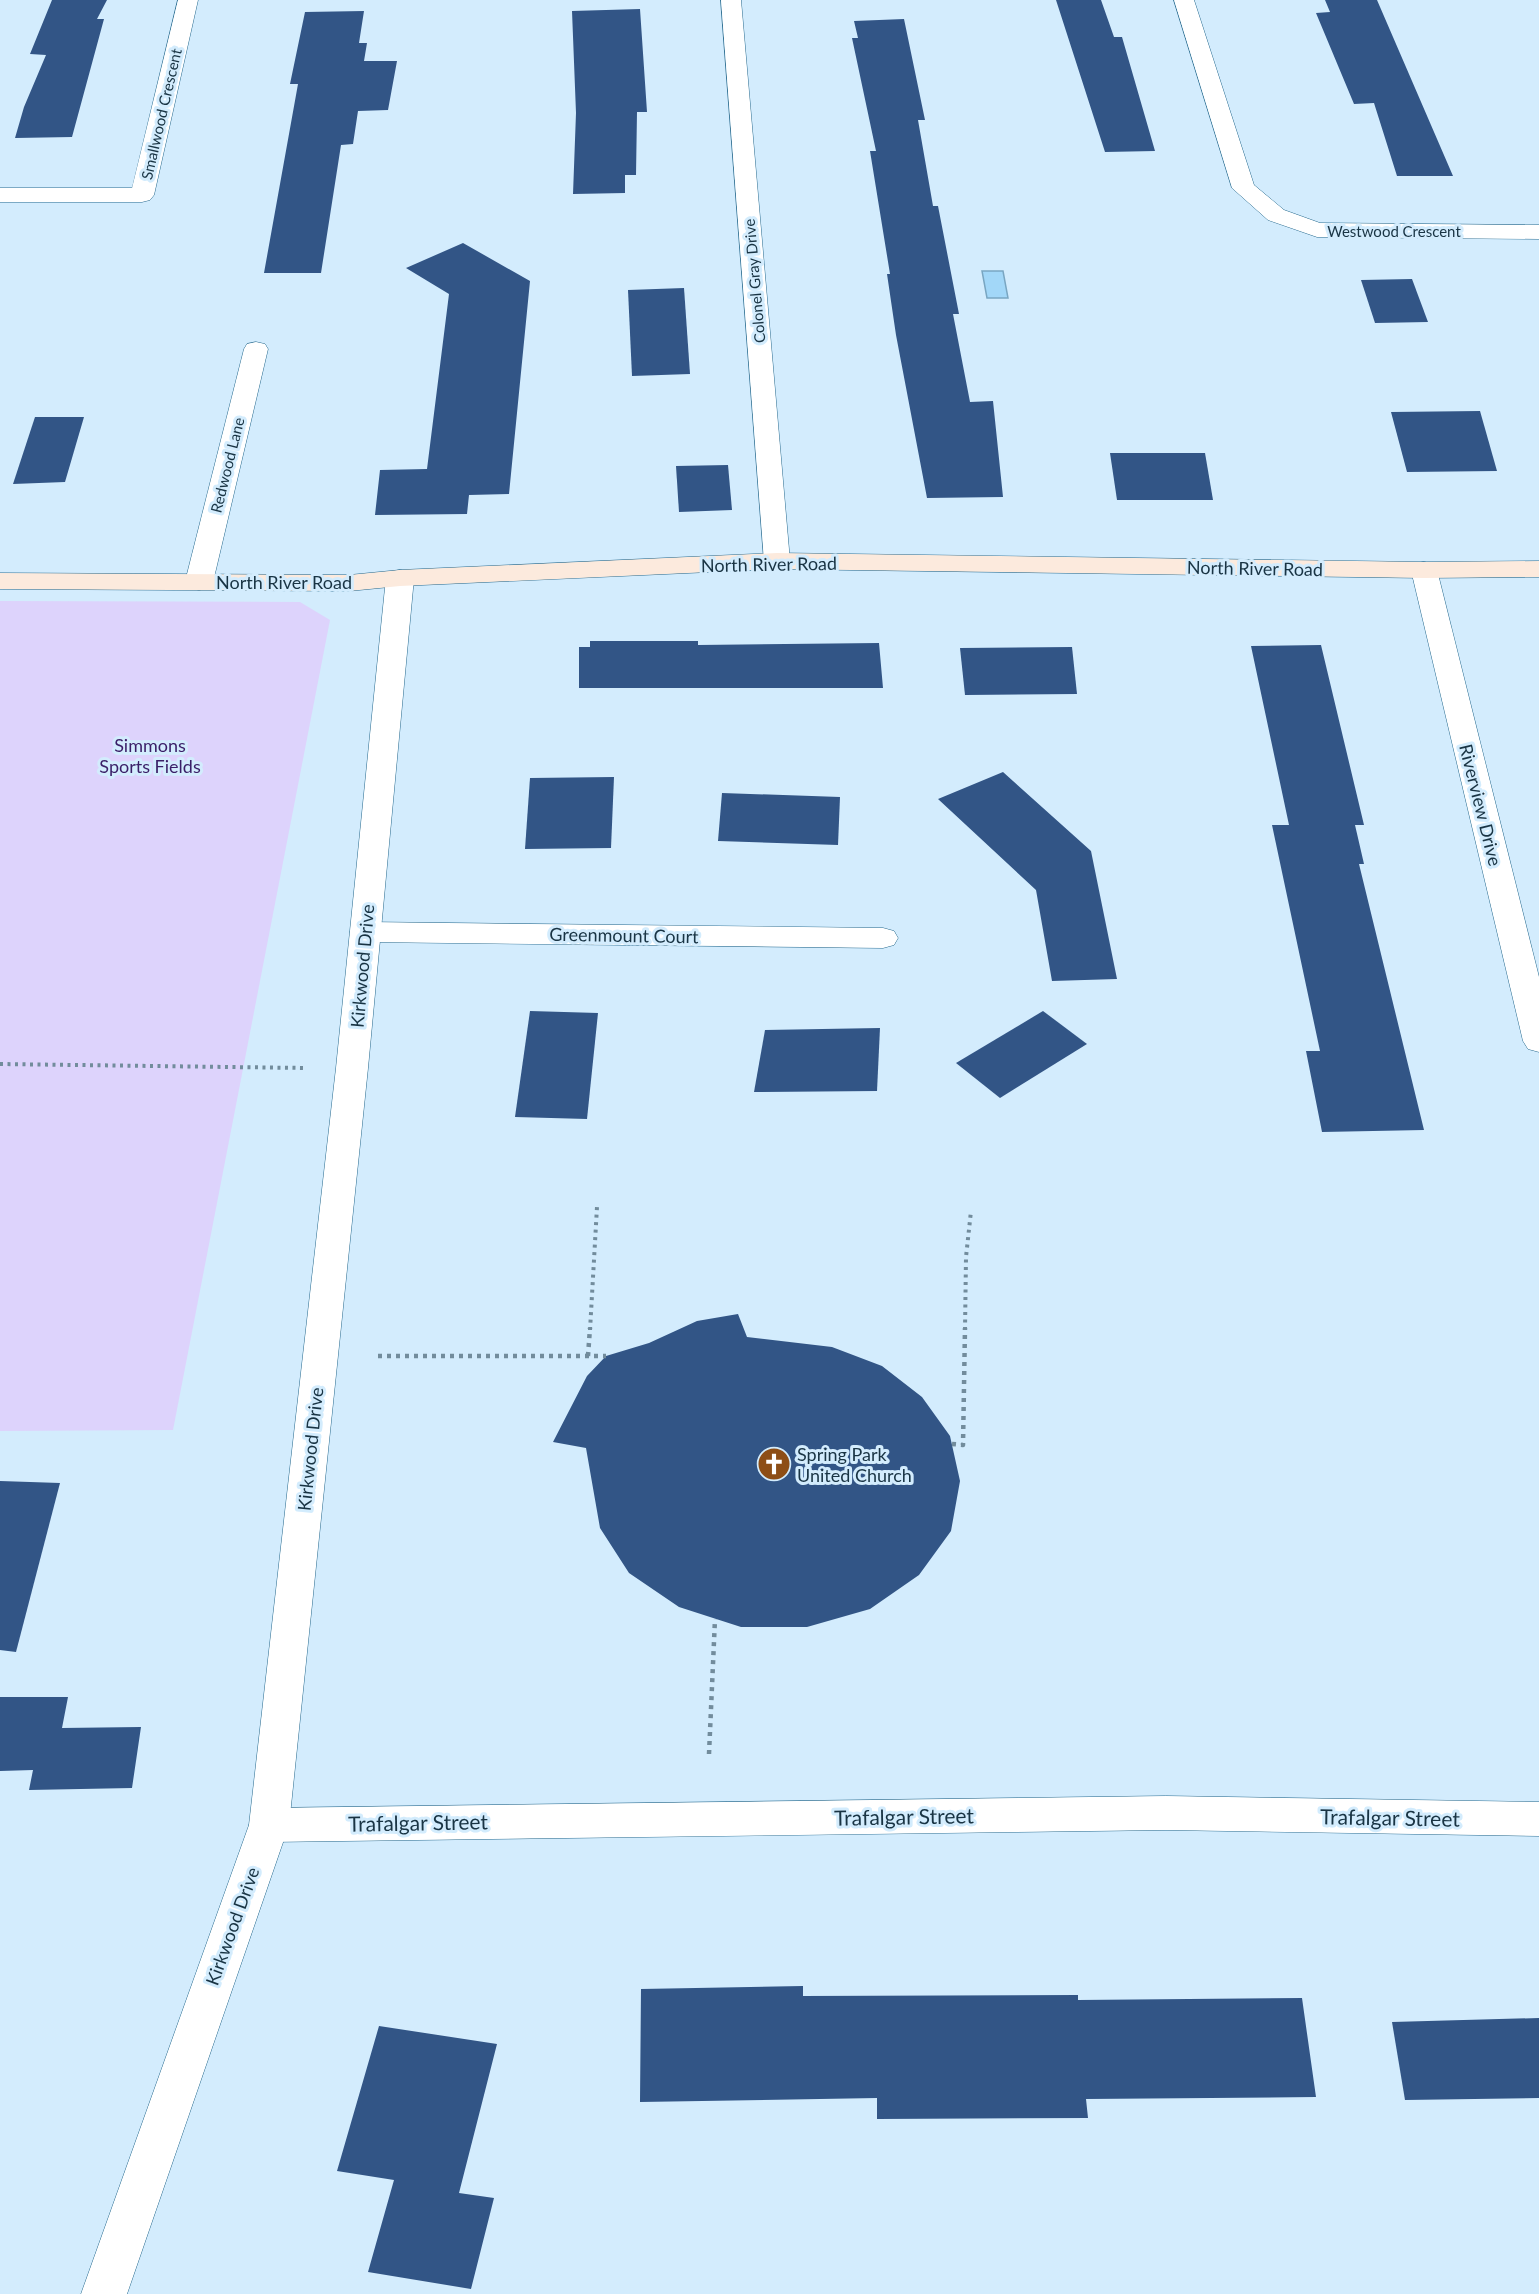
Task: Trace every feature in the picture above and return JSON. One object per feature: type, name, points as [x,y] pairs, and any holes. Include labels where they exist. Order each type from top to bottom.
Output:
[{"type":"main road","name":"North River Road","points":[[0,581],[349,583],[400,578],[777,561],[1424,570],[1539,569]]},
{"type":"street","name":"Smallwood Crescent","points":[[0,195],[142,195],[188,0]]},
{"type":"street","name":"Colonel Gray Drive","points":[[731,0],[777,561]]},
{"type":"street","name":"Westwood Crescent","points":[[1184,0],[1243,188],[1276,215],[1317,230],[1539,232]]},
{"type":"street","name":"Redwood Lane","points":[[199,582],[256,349]]},
{"type":"street","name":"Riverview Drive","points":[[1424,570],[1539,1041]]},
{"type":"street","name":"Kirkwood Drive","points":[[104,2294],[269,1825],[352,1068],[400,578]]},
{"type":"street","name":"Greenmount Court","points":[[364,932],[883,938]]},
{"type":"street","name":"Trafalgar Street","points":[[269,1825],[1166,1813],[1539,1819]]},
{"type":"path","points":[[0,1064],[352,1068]]},
{"type":"path","points":[[588,1356],[596,1253],[597,1206]]},
{"type":"path","points":[[951,1444],[963,1445],[966,1257],[971,1211]]},
{"type":"path","points":[[378,1356],[606,1356]]},
{"type":"path","points":[[710,1754],[715,1618]]},
{"type":"green space","name":"Simmons Sports Fields","points":[[0,601],[300,602],[330,620],[173,1430],[0,1431]]},
{"type":"water","points":[[982,271],[1003,271],[1008,298],[987,298]]},
{"type":"building","points":[[52,0],[107,0],[97,19],[104,19],[72,137],[15,138],[24,107],[46,55],[30,54]]},
{"type":"building","points":[[1056,0],[1101,0],[1114,37],[1122,37],[1155,151],[1105,152]]},
{"type":"building","points":[[1325,0],[1377,0],[1453,176],[1397,176],[1374,103],[1354,104],[1316,13],[1330,12]]},
{"type":"building","points":[[640,9],[647,112],[637,112],[636,175],[625,175],[625,193],[573,194],[576,113],[572,11]]},
{"type":"building","points":[[364,11],[359,43],[367,43],[364,61],[397,61],[388,110],[358,111],[353,144],[341,145],[321,273],[264,273],[298,84],[290,84],[305,12]]},
{"type":"building","points":[[904,19],[925,120],[918,120],[933,206],[938,206],[959,314],[953,314],[970,402],[993,401],[1003,497],[927,498],[896,335],[887,274],[890,274],[870,151],[876,151],[852,38],[858,38],[854,21]]},
{"type":"building","points":[[463,243],[530,281],[509,494],[469,495],[467,514],[375,515],[380,470],[427,469],[449,294],[406,268]]},
{"type":"building","points":[[1412,279],[1428,322],[1375,323],[1361,280]]},
{"type":"building","points":[[684,288],[690,374],[632,376],[628,290]]},
{"type":"building","points":[[1480,411],[1497,471],[1407,472],[1391,412]]},
{"type":"building","points":[[35,417],[84,417],[65,482],[13,484]]},
{"type":"building","points":[[1110,453],[1205,453],[1213,500],[1117,500]]},
{"type":"building","points":[[728,465],[732,510],[679,512],[676,466]]},
{"type":"building","points":[[590,641],[698,641],[698,645],[879,643],[883,688],[579,688],[579,647],[590,647]]},
{"type":"building","points":[[1321,645],[1364,825],[1355,825],[1364,864],[1359,864],[1424,1130],[1322,1132],[1306,1051],[1320,1051],[1272,825],[1289,825],[1251,646]]},
{"type":"building","points":[[1072,647],[1077,694],[965,695],[960,648]]},
{"type":"building","points":[[1003,772],[1091,851],[1117,979],[1052,981],[1036,890],[938,799]]},
{"type":"building","points":[[614,777],[611,848],[525,849],[530,778]]},
{"type":"building","points":[[722,793],[840,797],[838,845],[718,841]]},
{"type":"building","points":[[530,1011],[598,1013],[587,1119],[515,1117]]},
{"type":"building","points":[[1043,1011],[1087,1044],[1000,1098],[956,1063]]},
{"type":"building","points":[[880,1028],[877,1091],[754,1092],[765,1030]]},
{"type":"building","name":"Spring Park United Church","points":[[738,1314],[747,1337],[832,1347],[882,1366],[922,1397],[950,1436],[960,1481],[951,1531],[919,1575],[870,1609],[807,1627],[741,1627],[679,1607],[629,1573],[600,1528],[586,1448],[553,1442],[587,1376],[606,1356],[649,1343],[697,1321]]},
{"type":"building","points":[[0,1481],[60,1483],[16,1652],[0,1650]]},
{"type":"building","points":[[0,1697],[68,1697],[62,1728],[141,1727],[132,1788],[29,1790],[33,1770],[0,1771]]},
{"type":"building","points":[[803,1986],[803,1996],[1078,1995],[1078,2000],[1302,1998],[1316,2097],[1086,2099],[1088,2118],[877,2119],[877,2098],[640,2102],[641,1989]]},
{"type":"building","points":[[1539,2018],[1539,2098],[1405,2100],[1392,2022]]},
{"type":"building","points":[[379,2026],[497,2044],[459,2193],[494,2198],[471,2289],[368,2272],[394,2180],[337,2171]]},
{"type":"place","name":"Spring Park United Church","points":[[774,1464]]}]
